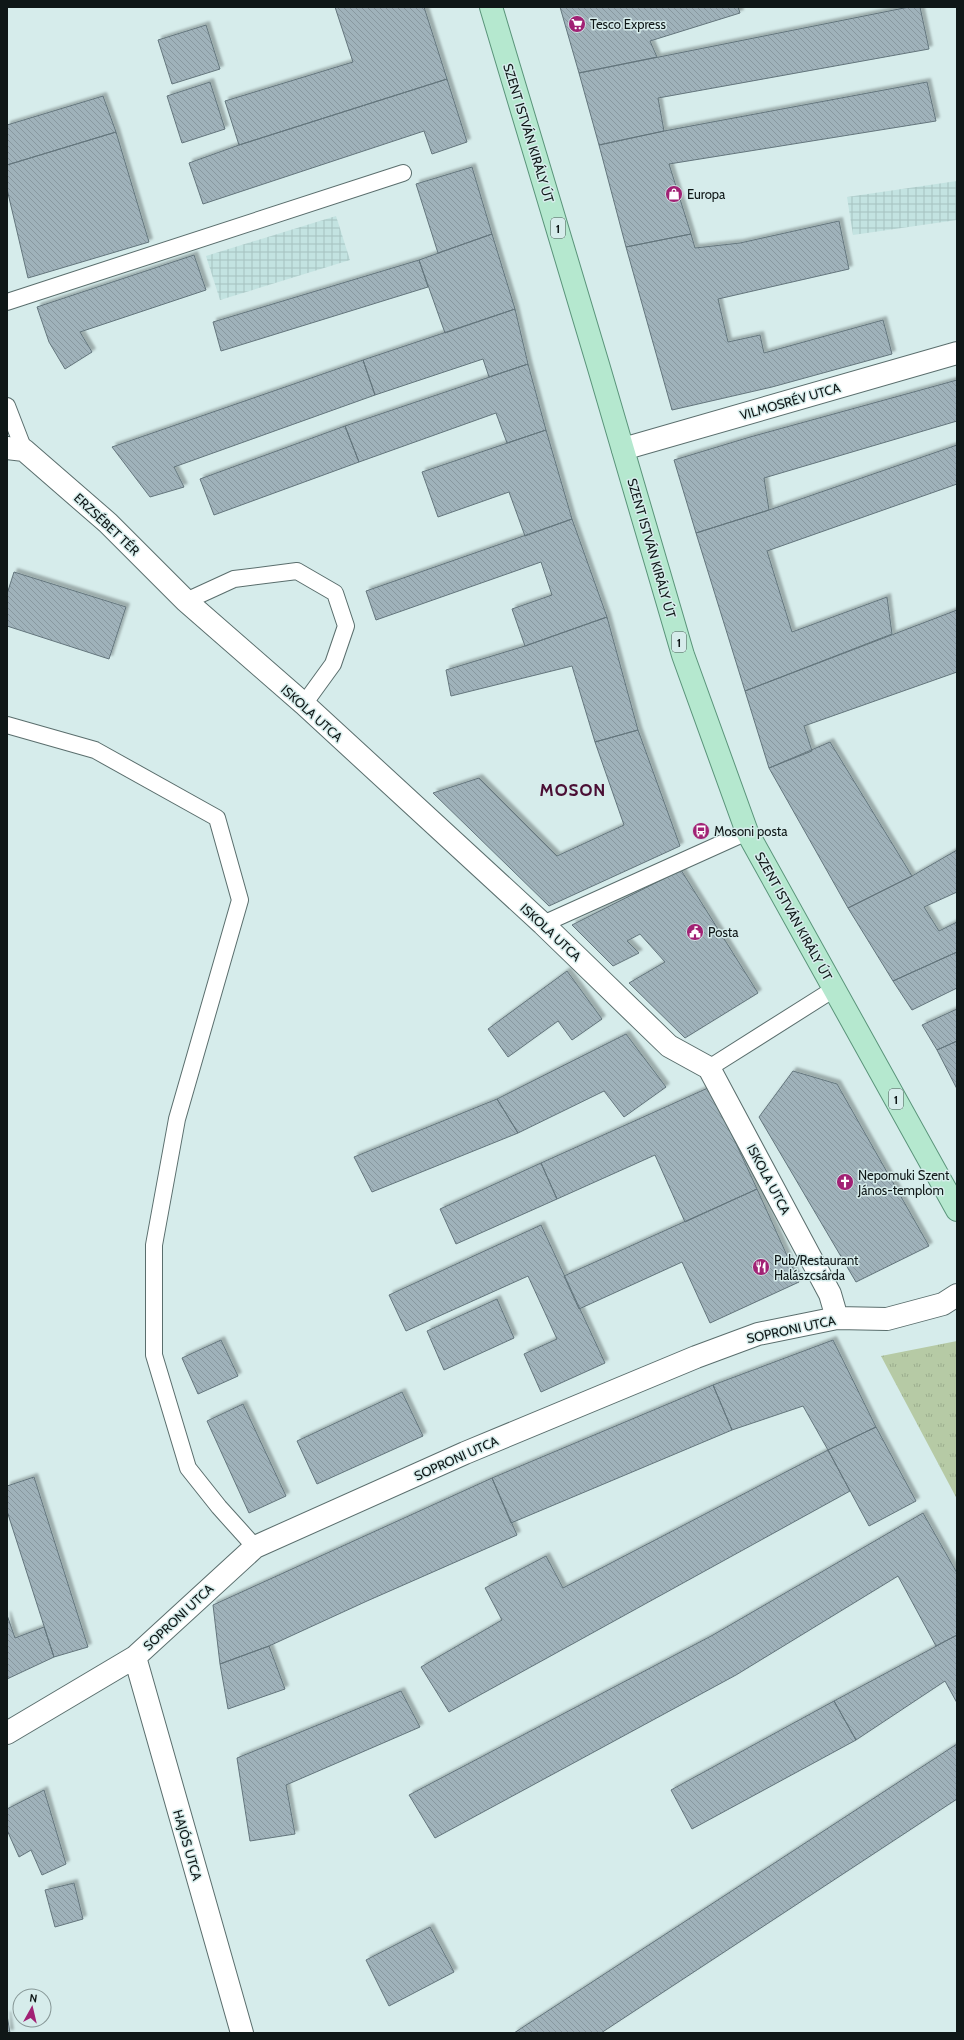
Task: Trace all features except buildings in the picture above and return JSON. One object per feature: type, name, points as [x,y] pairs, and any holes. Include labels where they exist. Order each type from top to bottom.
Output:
[{"type":"main road","name":"SZENT ISTVÁN KIRÁLY ÚT","points":[[491,7],[683,655],[747,832],[957,1210]]},
{"type":"street","name":"VILMOSRÉV UTCA","points":[[623,449],[957,353]]},
{"type":"street","name":"ERZSÉBET TÉR","points":[[16,449],[108,523],[186,601]]},
{"type":"street","name":"ISKOLA UTCA","points":[[186,601],[304,704],[543,924],[669,1046],[710,1068],[830,1294],[837,1318]]},
{"type":"street","name":"SOPRONI UTCA","points":[[7,1733],[135,1657],[255,1547],[465,1453],[696,1357],[758,1334],[837,1318],[887,1319],[943,1304],[957,1295]]},
{"type":"street","name":"HAJÓS UTCA","points":[[135,1657],[242,2033]]},
{"type":"lane","points":[[7,302],[403,173]]},
{"type":"lane","name":"ERZSÉBET TÉR","points":[[7,406],[16,449]]},
{"type":"lane","points":[[186,601],[234,579],[297,571],[334,593],[346,626],[333,664],[304,704]]},
{"type":"lane","points":[[7,725],[96,750],[217,818],[240,900],[177,1120],[154,1245],[154,1355],[188,1468],[219,1507],[255,1547]]},
{"type":"lane","points":[[543,924],[747,832]]},
{"type":"lane","points":[[710,1068],[834,989]]},
{"type":"shaded area","points":[[957,181],[957,220],[853,235],[847,197]]},
{"type":"shaded area","points":[[336,216],[350,260],[220,300],[206,256]]},
{"type":"green space","points":[[957,1341],[957,1499],[881,1356]]},
{"type":"place","name":"Tesco Express","points":[[577,24]]},
{"type":"place","name":"Europa","points":[[674,194]]},
{"type":"place","name":"Mosoni posta","points":[[701,831]]},
{"type":"place","name":"Posta","points":[[695,932]]},
{"type":"place","name":"Nepomuki Szent János-templom","points":[[845,1182]]},
{"type":"place","name":"Pub/Restaurant Halászcsárda","points":[[761,1267]]},
{"type":"district","name":"MOSON","points":[[573,790]]}]
